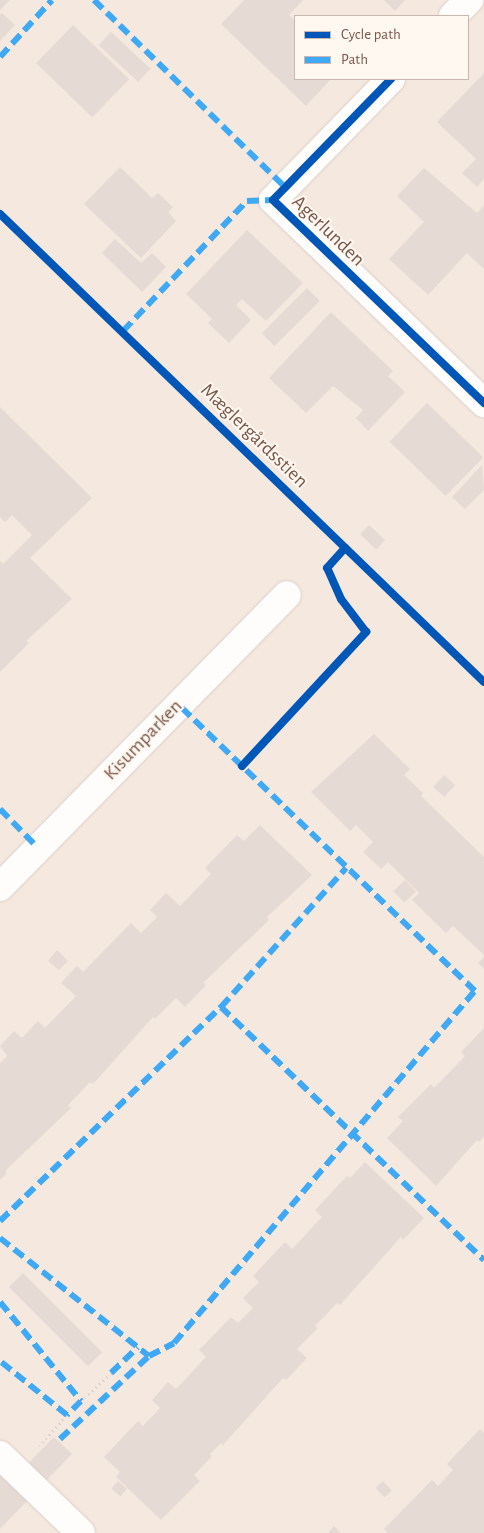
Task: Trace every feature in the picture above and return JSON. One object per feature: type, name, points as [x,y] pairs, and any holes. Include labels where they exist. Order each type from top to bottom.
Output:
[{"type":"street","points":[[454,15],[469,0]]},
{"type":"street","name":"Agerlunden","points":[[390,80],[273,200],[484,403]]},
{"type":"street","name":"Kisumparken","points":[[0,887],[287,595]]},
{"type":"street","points":[[0,1455],[81,1533]]},
{"type":"path","points":[[81,1401],[111,1373]]},
{"type":"path","points":[[51,1434],[67,1415]]},
{"type":"shaded area","points":[[0,0],[484,0],[484,1533],[0,1533]]},
{"type":"building","points":[[0,0],[10,0],[0,10]]},
{"type":"building","points":[[244,0],[303,0],[289,15],[294,20],[294,80],[330,80],[306,106],[221,24]]},
{"type":"building","points":[[384,0],[405,0],[395,11]]},
{"type":"building","points":[[2,13],[15,25],[0,41],[0,15]]},
{"type":"building","points":[[73,25],[129,79],[92,117],[36,63]]},
{"type":"building","points":[[111,32],[150,69],[138,82],[99,45]]},
{"type":"building","points":[[484,73],[484,179],[477,187],[462,173],[476,159],[437,122]]},
{"type":"building","points":[[120,167],[152,198],[158,193],[173,207],[168,212],[176,221],[141,258],[84,204]]},
{"type":"building","points":[[424,168],[477,213],[484,205],[484,269],[467,253],[428,295],[389,259],[424,222],[397,196]]},
{"type":"building","points":[[247,230],[303,283],[266,321],[242,299],[236,305],[251,320],[229,343],[208,323],[212,319],[186,294]]},
{"type":"building","points":[[115,239],[141,263],[152,253],[166,267],[142,292],[102,253]]},
{"type":"building","points":[[307,288],[320,301],[274,346],[262,333]]},
{"type":"building","points":[[331,312],[393,371],[388,376],[405,392],[368,431],[356,418],[363,410],[333,386],[306,413],[269,378]]},
{"type":"building","points":[[427,403],[483,457],[446,496],[389,442]]},
{"type":"building","points":[[0,407],[92,498],[30,558],[72,599],[26,641],[29,643],[0,672],[0,561],[3,564],[32,535],[12,515],[5,522],[0,517]]},
{"type":"building","points":[[482,465],[484,490],[465,509],[452,497]]},
{"type":"building","points":[[369,525],[385,540],[376,550],[360,535]]},
{"type":"building","points":[[374,734],[410,769],[404,775],[423,793],[421,796],[484,857],[484,955],[453,926],[446,933],[412,900],[419,893],[388,862],[381,869],[363,852],[373,842],[356,825],[350,831],[311,792]]},
{"type":"building","points":[[444,775],[455,785],[444,797],[433,787]]},
{"type":"building","points":[[260,825],[312,875],[267,917],[269,920],[203,983],[206,985],[185,1007],[176,998],[155,1019],[153,1017],[93,1084],[90,1082],[68,1105],[71,1108],[5,1171],[7,1173],[0,1180],[0,1063],[7,1056],[0,1046],[14,1031],[22,1038],[38,1021],[45,1028],[76,996],[61,983],[77,966],[83,972],[131,923],[141,933],[157,917],[150,910],[166,893],[180,906],[211,874],[205,868],[237,835],[244,841]]},
{"type":"building","points":[[405,880],[416,892],[404,903],[393,891]]},
{"type":"building","points":[[57,950],[68,961],[59,970],[48,961]]},
{"type":"building","points":[[484,957],[484,969],[478,963]]},
{"type":"building","points":[[484,1028],[484,1137],[479,1142],[477,1140],[436,1186],[387,1138],[403,1121],[398,1117],[431,1084],[434,1088],[465,1056],[461,1052]]},
{"type":"building","points":[[365,1162],[424,1218],[403,1240],[401,1237],[340,1305],[337,1303],[315,1326],[318,1328],[297,1349],[307,1358],[286,1380],[283,1378],[223,1445],[221,1443],[210,1454],[212,1456],[194,1475],[200,1481],[161,1520],[116,1477],[120,1472],[104,1457],[138,1421],[143,1426],[160,1408],[152,1400],[168,1382],[176,1389],[206,1357],[199,1350],[231,1317],[238,1323],[253,1308],[243,1298],[259,1282],[253,1276],[285,1242],[292,1249],[322,1217],[315,1210],[347,1176],[350,1178]]},
{"type":"building","points":[[23,1273],[102,1352],[88,1366],[9,1287]]},
{"type":"building","points":[[480,1429],[484,1433],[484,1533],[388,1533],[384,1529],[432,1480],[438,1486],[453,1470],[447,1464]]},
{"type":"building","points":[[54,1437],[72,1454],[0,1529],[0,1468],[15,1477]]},
{"type":"building","points":[[118,1481],[127,1489],[120,1496],[111,1488]]},
{"type":"building","points":[[383,1481],[392,1491],[384,1497],[376,1488]]},
{"type":"building","points":[[334,1526],[341,1533],[328,1533]]},
{"type":"marked path","points":[[0,57],[52,0]]},
{"type":"marked path","points":[[94,0],[285,187]]},
{"type":"marked path","points":[[123,331],[247,201],[273,200]]},
{"type":"marked path","points":[[0,1238],[149,1356],[174,1343],[475,991],[177,703]]},
{"type":"marked path","points":[[0,809],[38,848]]},
{"type":"marked path","points":[[0,1221],[221,1007],[346,868]]},
{"type":"marked path","points":[[221,1007],[484,1260]]},
{"type":"marked path","points":[[0,1302],[81,1401],[67,1415],[0,1361]]},
{"type":"marked path","points":[[111,1373],[138,1347]]},
{"type":"marked path","points":[[60,1439],[149,1356]]},
{"type":"cycle path","points":[[390,80],[273,200],[484,403]]},
{"type":"cycle path","name":"Mæglergårdsstien","points":[[0,214],[484,682]]},
{"type":"cycle path","points":[[242,766],[366,632],[341,599],[327,568],[345,548]]}]
